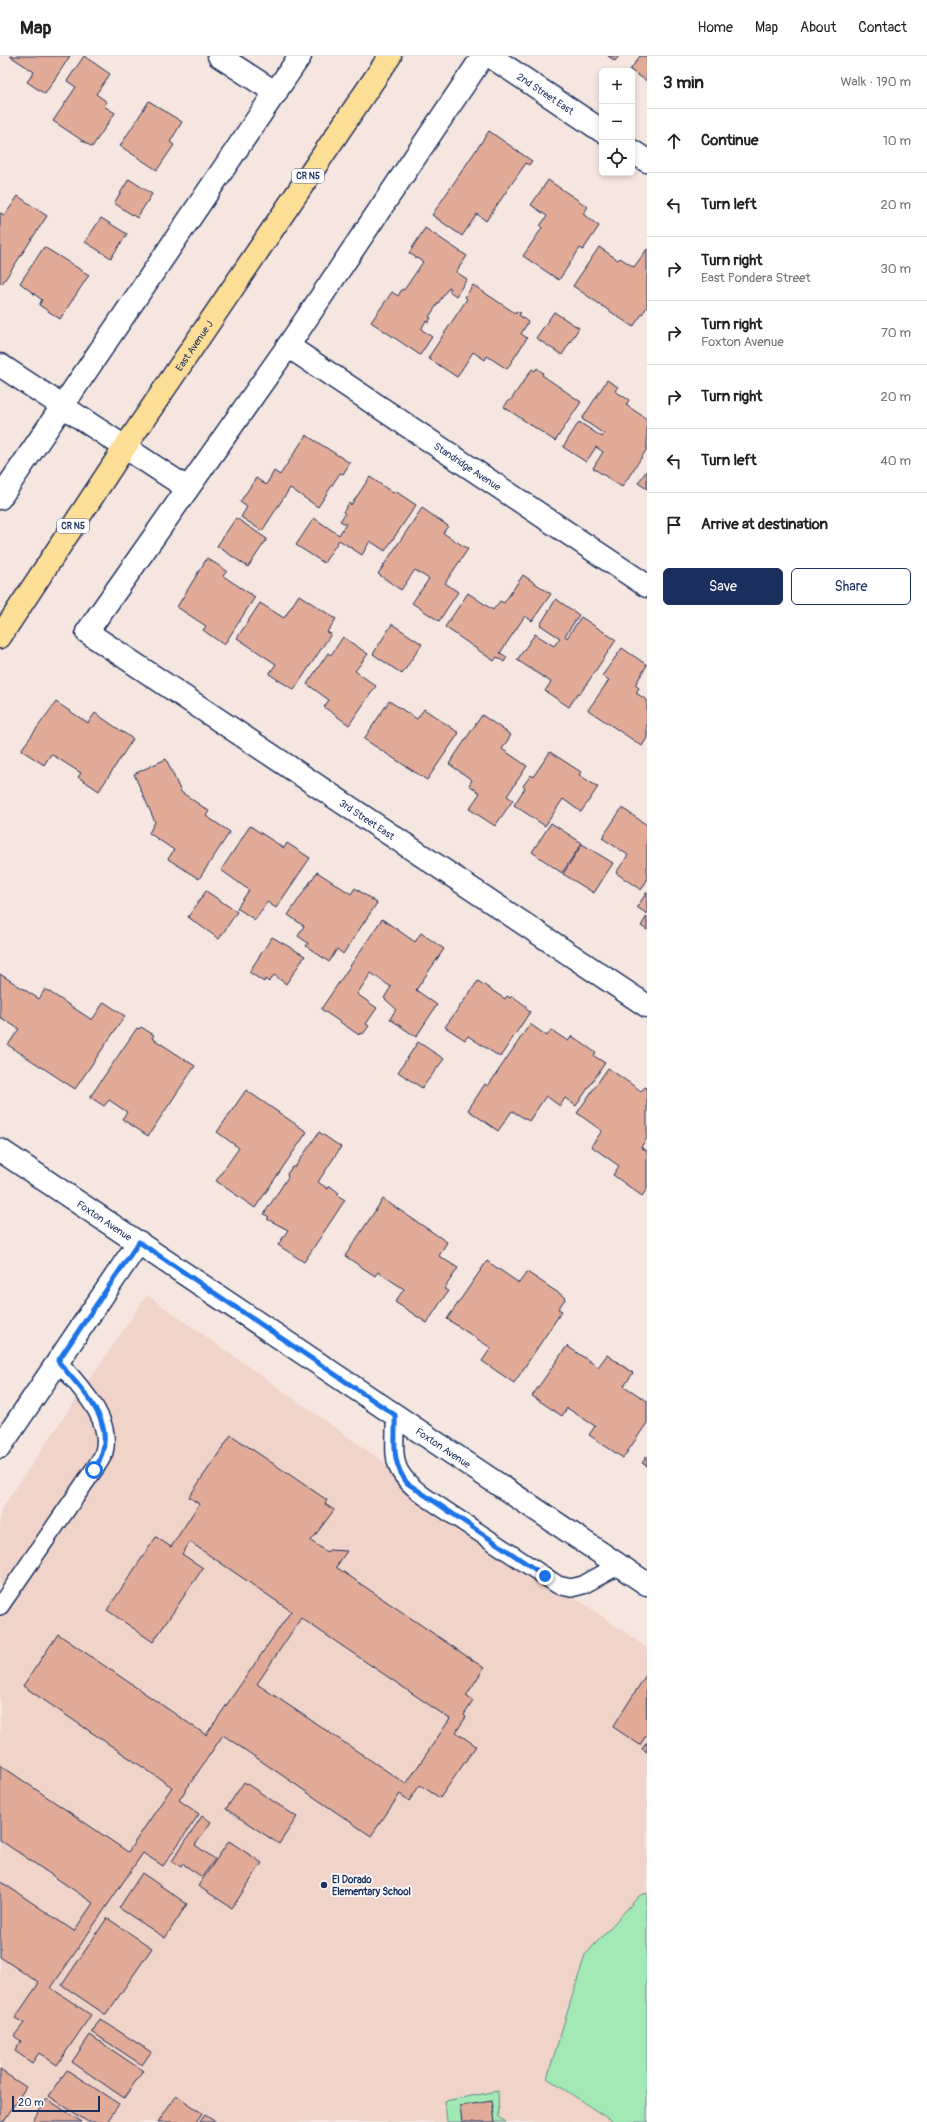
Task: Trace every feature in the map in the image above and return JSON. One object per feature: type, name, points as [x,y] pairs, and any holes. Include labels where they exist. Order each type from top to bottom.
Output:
[{"type":"main road","name":"East Avenue J","points":[[0,637],[125,447],[390,56]]},
{"type":"street","points":[[219,56],[276,93]]},
{"type":"street","points":[[0,498],[61,405],[300,56]]},
{"type":"street","points":[[0,365],[187,488],[288,346],[483,56]]},
{"type":"street","name":"2nd Street East","points":[[490,56],[599,129]]},
{"type":"street","points":[[635,153],[647,161]]},
{"type":"street","name":"Standridge Avenue","points":[[288,346],[647,586]]},
{"type":"street","name":"3rd Street East","points":[[187,488],[87,632],[647,1006]]},
{"type":"street","name":"Foxton Avenue","points":[[0,1150],[647,1584]]},
{"type":"street","points":[[0,1447],[139,1242]]},
{"type":"lane","points":[[0,1606],[97,1466],[104,1452],[105,1440],[103,1426],[97,1411],[58,1361]]},
{"type":"lane","points":[[395,1415],[395,1458],[398,1471],[407,1483],[424,1496],[558,1585],[571,1588],[583,1585],[619,1565]]},
{"type":"shaded area","name":"El Dorado Elementary School","points":[[147,1295],[647,1648],[647,2122],[0,2122],[0,1511]]},
{"type":"green space","points":[[647,1893],[647,2122],[613,2122],[547,2078],[585,1955],[640,1895]]},
{"type":"green space","points":[[498,2091],[499,2117],[506,2122],[447,2122],[445,2101]]},
{"type":"building","points":[[10,56],[70,56],[45,94],[27,82],[34,72]]},
{"type":"building","points":[[84,56],[110,74],[96,94],[107,102],[104,106],[115,113],[92,147],[53,121],[76,87],[67,81]]},
{"type":"building","points":[[608,56],[619,56],[615,61]]},
{"type":"building","points":[[640,56],[647,56],[647,81],[635,73],[635,68],[631,68]]},
{"type":"building","points":[[149,101],[182,122],[170,142],[174,145],[157,170],[120,146]]},
{"type":"building","points":[[489,131],[532,161],[529,165],[526,163],[486,221],[477,214],[462,236],[432,215]]},
{"type":"building","points":[[129,179],[152,194],[137,218],[114,203]]},
{"type":"building","points":[[548,180],[588,207],[583,214],[599,226],[583,250],[580,248],[559,280],[523,256],[542,228],[540,226],[547,216],[531,205]]},
{"type":"building","points":[[18,196],[47,216],[2,284],[0,282],[0,213],[5,215]]},
{"type":"building","points":[[101,218],[127,234],[111,258],[85,242]]},
{"type":"building","points":[[425,228],[467,256],[456,272],[467,279],[456,296],[449,291],[451,288],[449,287],[429,317],[431,318],[428,323],[426,321],[421,329],[432,337],[420,355],[371,322],[392,292],[398,296],[402,289],[404,290],[423,262],[409,253]]},
{"type":"building","points":[[44,247],[89,275],[60,319],[39,305],[42,300],[20,283]]},
{"type":"building","points":[[599,247],[618,260],[620,258],[634,267],[647,249],[647,307],[633,327],[573,286]]},
{"type":"building","points":[[473,285],[515,313],[516,311],[521,313],[519,315],[528,322],[521,334],[527,338],[507,369],[487,356],[485,360],[473,352],[457,377],[428,358],[467,299],[465,297]]},
{"type":"building","points":[[554,312],[579,328],[562,355],[536,338]]},
{"type":"building","points":[[537,368],[543,373],[542,375],[581,402],[555,441],[504,407],[509,400],[510,401],[532,369],[535,371]]},
{"type":"building","points":[[607,380],[618,387],[615,391],[629,400],[626,405],[647,419],[647,449],[622,487],[593,468],[603,452],[596,447],[586,462],[563,447],[579,422],[602,437],[604,434],[582,419]]},
{"type":"building","points":[[306,435],[350,463],[343,474],[340,473],[318,507],[290,488],[262,531],[241,517],[247,507],[240,502],[256,478],[266,485],[274,471],[280,475]]},
{"type":"building","points":[[647,470],[647,489],[638,483]]},
{"type":"building","points":[[370,477],[393,493],[395,491],[416,505],[385,551],[370,541],[362,555],[339,540],[324,563],[296,545],[314,518],[339,535],[346,524],[340,521],[345,514],[343,512],[349,503],[351,505]]},
{"type":"building","points":[[422,508],[448,526],[443,533],[468,549],[445,583],[458,592],[439,621],[412,603],[429,579],[415,570],[401,590],[378,574]]},
{"type":"building","points":[[236,518],[267,539],[248,567],[217,546]]},
{"type":"building","points":[[207,558],[227,571],[223,576],[255,597],[224,645],[203,630],[206,626],[177,607]]},
{"type":"building","points":[[523,575],[551,594],[532,621],[525,616],[500,653],[507,657],[504,662],[497,657],[494,661],[445,627],[468,593],[493,610],[500,601],[504,603]]},
{"type":"building","points":[[299,595],[336,619],[327,632],[331,634],[294,690],[269,674],[276,664],[237,638],[260,603],[284,618]]},
{"type":"building","points":[[556,599],[579,615],[565,636],[567,638],[581,617],[616,640],[580,694],[578,693],[569,707],[545,691],[551,682],[517,660],[535,634],[554,646],[560,638],[540,625]]},
{"type":"building","points":[[392,624],[422,644],[402,674],[373,654]]},
{"type":"building","points":[[343,637],[368,654],[355,671],[376,686],[349,725],[324,707],[329,700],[307,684],[328,653],[331,655]]},
{"type":"building","points":[[622,648],[647,665],[635,685],[639,688],[636,693],[647,700],[647,738],[642,746],[588,710],[609,680],[602,676]]},
{"type":"building","points":[[389,701],[417,719],[424,709],[459,733],[427,780],[364,739]]},
{"type":"building","points":[[56,702],[88,723],[95,713],[133,739],[99,791],[78,777],[81,773],[51,754],[44,765],[21,750]]},
{"type":"building","points":[[482,715],[511,735],[502,749],[527,766],[507,796],[513,800],[495,826],[469,809],[480,793],[469,785],[472,780],[449,764]]},
{"type":"building","points":[[550,752],[581,772],[579,775],[598,787],[581,812],[563,799],[545,826],[514,805],[525,788],[523,786],[531,775],[533,777]]},
{"type":"building","points":[[166,759],[181,792],[209,811],[206,816],[230,832],[199,879],[168,859],[174,850],[149,833],[155,822],[134,774]]},
{"type":"building","points":[[622,808],[647,825],[647,880],[641,890],[616,873],[628,855],[602,838]]},
{"type":"building","points":[[551,823],[582,843],[562,873],[532,852]]},
{"type":"building","points":[[250,826],[284,848],[287,843],[310,858],[276,908],[267,902],[255,920],[237,908],[249,890],[221,870]]},
{"type":"building","points":[[582,844],[613,863],[594,893],[563,874]]},
{"type":"building","points":[[317,872],[351,894],[355,888],[377,903],[343,954],[337,949],[329,962],[306,946],[308,943],[298,936],[304,926],[288,915]]},
{"type":"building","points":[[206,891],[237,912],[219,939],[188,917]]},
{"type":"building","points":[[647,892],[647,914],[637,907]]},
{"type":"building","points":[[647,916],[647,930],[641,926]]},
{"type":"building","points":[[382,919],[415,942],[421,933],[444,949],[416,990],[437,1005],[416,1037],[390,1019],[396,1009],[384,998],[391,987],[371,973],[357,994],[377,1008],[366,1024],[369,1026],[363,1034],[360,1033],[359,1035],[321,1009]]},
{"type":"building","points":[[272,937],[305,956],[286,984],[274,975],[269,982],[265,979],[264,982],[249,972]]},
{"type":"building","points":[[0,974],[39,999],[45,989],[92,1020],[104,1002],[125,1016],[75,1089],[8,1045],[19,1029],[0,1017]]},
{"type":"building","points":[[478,981],[505,999],[507,996],[510,998],[512,996],[526,1006],[525,1008],[530,1012],[500,1057],[468,1036],[465,1040],[445,1027]]},
{"type":"building","points":[[530,1024],[547,1036],[551,1030],[568,1041],[572,1036],[596,1053],[594,1056],[605,1063],[576,1106],[565,1098],[560,1106],[546,1096],[529,1121],[512,1111],[498,1131],[468,1110],[485,1084],[488,1086]]},
{"type":"building","points":[[141,1027],[154,1035],[152,1038],[195,1066],[148,1136],[122,1119],[127,1112],[109,1100],[104,1106],[90,1097],[137,1028],[139,1029]]},
{"type":"building","points":[[418,1042],[444,1059],[422,1088],[398,1072]]},
{"type":"building","points":[[608,1068],[641,1091],[645,1087],[647,1088],[647,1138],[641,1147],[647,1151],[647,1189],[642,1196],[613,1175],[619,1166],[591,1146],[602,1131],[577,1113]]},
{"type":"building","points":[[246,1090],[307,1132],[255,1208],[216,1181],[239,1148],[217,1132]]},
{"type":"building","points":[[319,1132],[341,1147],[318,1182],[328,1189],[330,1186],[339,1193],[337,1195],[345,1200],[304,1262],[278,1245],[288,1230],[267,1219],[269,1217],[264,1214],[288,1177],[287,1174],[292,1167],[295,1167]]},
{"type":"building","points":[[383,1199],[447,1242],[439,1256],[458,1268],[444,1289],[448,1291],[427,1323],[395,1302],[404,1289],[378,1272],[375,1276],[345,1256]]},
{"type":"building","points":[[487,1261],[519,1283],[527,1272],[566,1298],[558,1309],[562,1311],[514,1383],[482,1361],[491,1348],[447,1319]]},
{"type":"building","points":[[567,1346],[598,1367],[607,1355],[633,1373],[624,1386],[647,1401],[647,1423],[623,1458],[589,1435],[595,1426],[567,1408],[562,1416],[532,1396]]},
{"type":"building","points":[[231,1435],[327,1500],[325,1504],[334,1510],[311,1541],[327,1552],[329,1550],[347,1551],[336,1567],[484,1668],[466,1696],[473,1701],[464,1715],[466,1717],[456,1732],[476,1746],[440,1798],[420,1785],[409,1801],[400,1794],[371,1836],[223,1735],[179,1800],[199,1814],[163,1866],[143,1853],[51,1988],[91,2015],[57,2065],[39,2053],[32,2063],[15,2051],[21,2041],[14,2036],[24,2023],[15,2018],[39,1983],[0,1957],[0,1881],[74,1931],[93,1903],[0,1840],[0,1765],[128,1852],[172,1787],[23,1686],[58,1634],[206,1735],[291,1611],[190,1542],[182,1554],[203,1568],[153,1642],[107,1610],[156,1537],[171,1547],[199,1504],[189,1497]],"holes":[[[301,1618],[450,1719],[406,1784],[257,1684]]]},
{"type":"building","points":[[647,1456],[647,1466],[642,1463]]},
{"type":"building","points":[[646,1675],[647,1734],[640,1745],[613,1727]]},
{"type":"building","points":[[647,1742],[647,1752],[642,1749]]},
{"type":"building","points":[[244,1782],[297,1817],[279,1844],[226,1809]]},
{"type":"building","points":[[202,1816],[211,1822],[195,1845],[215,1859],[202,1877],[183,1864],[181,1867],[172,1861]]},
{"type":"building","points":[[229,1841],[262,1863],[232,1908],[198,1886]]},
{"type":"building","points":[[142,1873],[187,1904],[165,1938],[119,1908]]},
{"type":"building","points":[[107,1918],[152,1948],[106,2015],[62,1985]]},
{"type":"building","points":[[100,2019],[151,2052],[142,2065],[92,2032]]},
{"type":"building","points":[[90,2035],[143,2071],[124,2098],[72,2062]]},
{"type":"building","points":[[0,2070],[26,2087],[3,2122],[0,2122]]},
{"type":"building","points":[[67,2070],[119,2104],[107,2122],[88,2122],[49,2096]]},
{"type":"building","points":[[176,2095],[202,2113],[196,2122],[158,2122]]},
{"type":"building","points":[[47,2099],[82,2122],[32,2122]]},
{"type":"building","points":[[492,2101],[495,2122],[462,2122],[460,2106]]},
{"type":"building","points":[[205,2115],[216,2122],[200,2122]]},
{"type":"place","name":"El Dorado Elementary School","points":[[324,1885]]},
{"type":"route","points":[[94,1470],[104,1452],[105,1440],[103,1426],[97,1411],[58,1361],[139,1242],[395,1415],[395,1458],[398,1471],[407,1483],[424,1496],[545,1576]]}]
